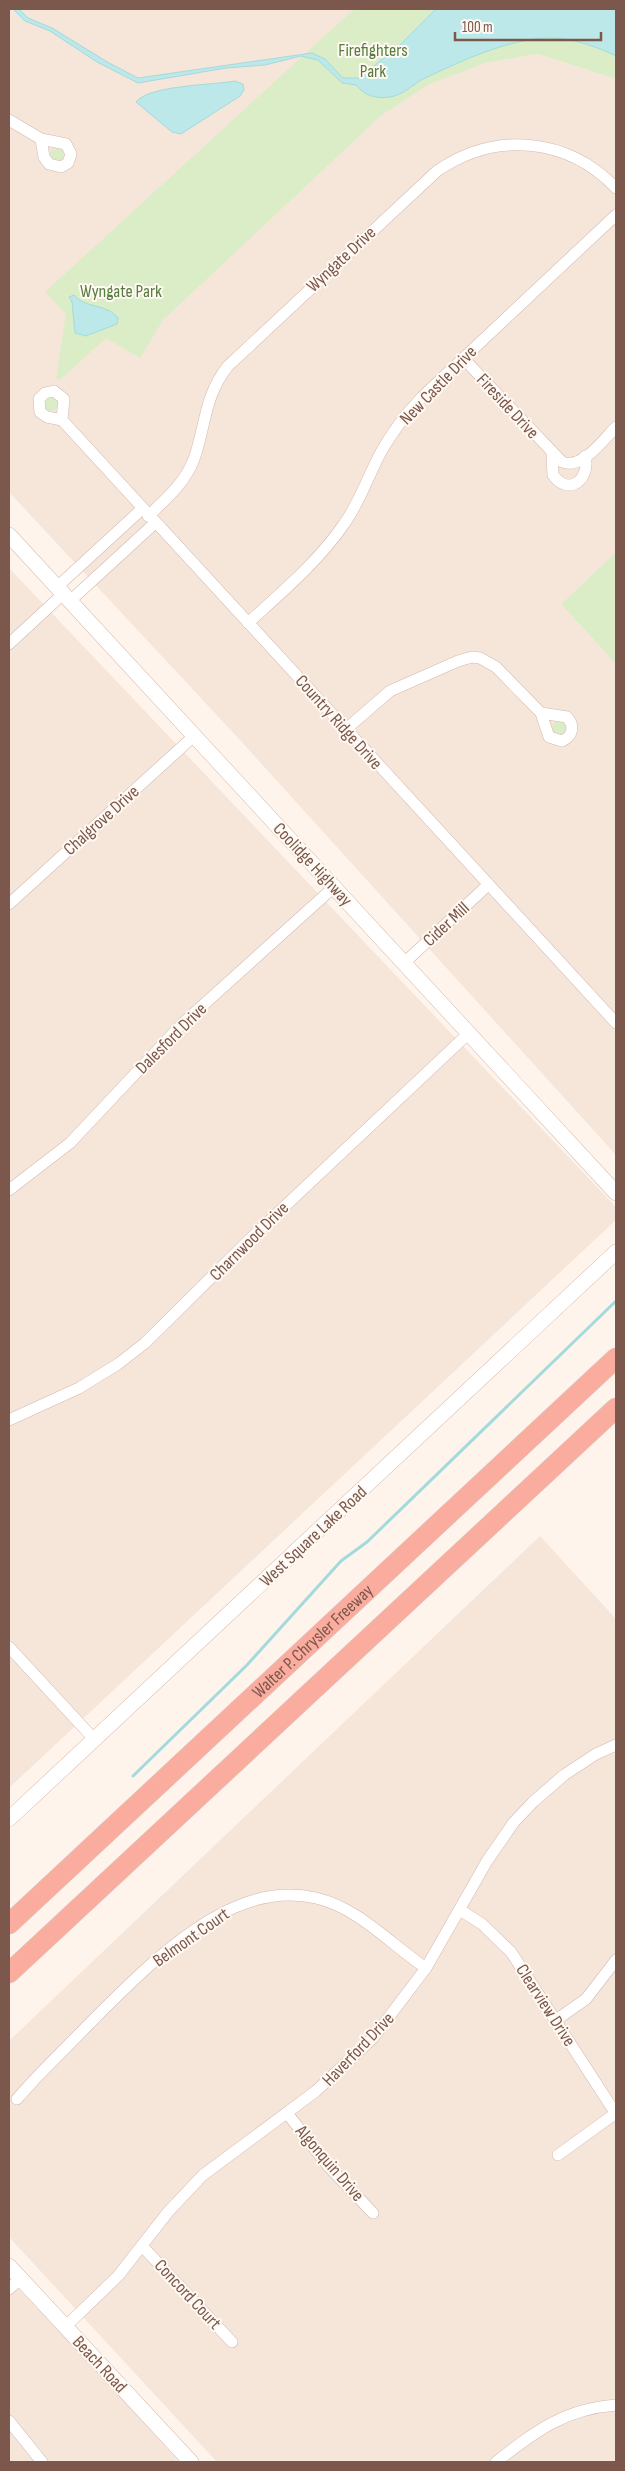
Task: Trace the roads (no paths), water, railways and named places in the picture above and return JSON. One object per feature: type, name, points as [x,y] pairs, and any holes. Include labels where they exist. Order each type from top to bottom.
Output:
[{"type":"highway","name":"Walter P. Chrysler Freeway","points":[[9,1924],[616,1358]]},
{"type":"highway","name":"Walter P. Chrysler Freeway","points":[[9,1973],[616,1408]]},
{"type":"street","points":[[9,120],[41,139]]},
{"type":"street","name":"Wyngate Drive","points":[[63,594],[176,489],[190,468],[197,450],[209,397],[228,366],[442,167],[459,157],[485,148],[529,144],[554,148],[570,154],[588,164],[616,188]]},
{"type":"street","name":"New Castle Drive","points":[[248,623],[324,551],[358,502],[380,453],[400,421],[422,397],[616,215]]},
{"type":"street","name":"Fireside Drive","points":[[463,358],[560,461],[574,464],[616,427]]},
{"type":"street","name":"Country Ridge Drive","points":[[62,420],[148,516],[616,1024]]},
{"type":"street","name":"Fireside Drive","points":[[552,454],[554,475],[560,482],[568,485],[577,483],[584,476],[587,467],[585,456]]},
{"type":"street","name":"Wyngate Drive","points":[[63,594],[148,516]]},
{"type":"street","name":"Coolidge Highway","points":[[9,535],[616,1193]]},
{"type":"street","points":[[9,644],[63,594]]},
{"type":"street","points":[[345,730],[390,691],[458,660],[472,657],[480,658],[496,667],[541,712]]},
{"type":"street","name":"Chalgrove Drive","points":[[9,904],[194,736]]},
{"type":"street","name":"Cider Mill","points":[[404,963],[488,885]]},
{"type":"street","name":"Dalesford Drive","points":[[9,1190],[45,1164],[83,1130],[181,1025],[334,887]]},
{"type":"street","name":"Charnwood Drive","points":[[9,1420],[79,1388],[132,1353],[164,1326],[249,1240],[469,1033]]},
{"type":"street","name":"West Square Lake Road","points":[[9,1819],[616,1252]]},
{"type":"street","points":[[9,1647],[94,1739]]},
{"type":"street","name":"Haverford Drive","points":[[65,2327],[108,2288],[143,2247],[168,2212],[203,2175],[336,2074],[373,2038],[426,1968],[498,1842],[532,1802],[579,1765],[616,1744]]},
{"type":"street","name":"Belmont Court","points":[[17,2099],[127,1986],[154,1962],[209,1921],[248,1902],[291,1895],[314,1898],[339,1906],[363,1920],[426,1968]]},
{"type":"street","name":"Clearview Drive","points":[[460,1910],[482,1924],[503,1943],[519,1962],[616,2113]]},
{"type":"street","points":[[556,2020],[586,1999],[616,1960]]},
{"type":"street","name":"Algonquin Drive","points":[[287,2113],[336,2175],[373,2213]]},
{"type":"street","points":[[558,2155],[616,2113]]},
{"type":"street","name":"Concord Court","points":[[143,2247],[232,2342]]},
{"type":"street","name":"Beach Road","points":[[9,2266],[14,2284],[65,2327],[191,2462]]},
{"type":"street","points":[[496,2462],[533,2433],[556,2420],[591,2408],[616,2405]]},
{"type":"street","points":[[9,2423],[42,2462]]},
{"type":"water","points":[[13,9],[19,9],[28,18],[52,28],[109,63],[138,78],[312,53],[325,59],[343,78],[359,78],[400,45],[436,9],[616,9],[616,56],[587,44],[566,39],[545,38],[521,41],[463,61],[423,79],[399,94],[385,98],[371,96],[363,92],[356,85],[342,83],[318,60],[301,56],[265,65],[226,68],[138,83],[97,62],[50,31],[25,21]]},
{"type":"water","points":[[235,81],[243,84],[244,90],[240,96],[181,134],[172,132],[136,102],[143,96],[168,89]]},
{"type":"water","points":[[74,295],[84,302],[113,313],[118,318],[117,324],[86,336],[75,333],[72,302],[69,297]]},
{"type":"waterway","points":[[133,1776],[247,1665],[341,1561],[367,1542],[616,1301]]},
{"type":"park label","name":"Firefighters Park","points":[[373,60]]},
{"type":"park label","name":"Wyngate Park","points":[[121,291]]}]
